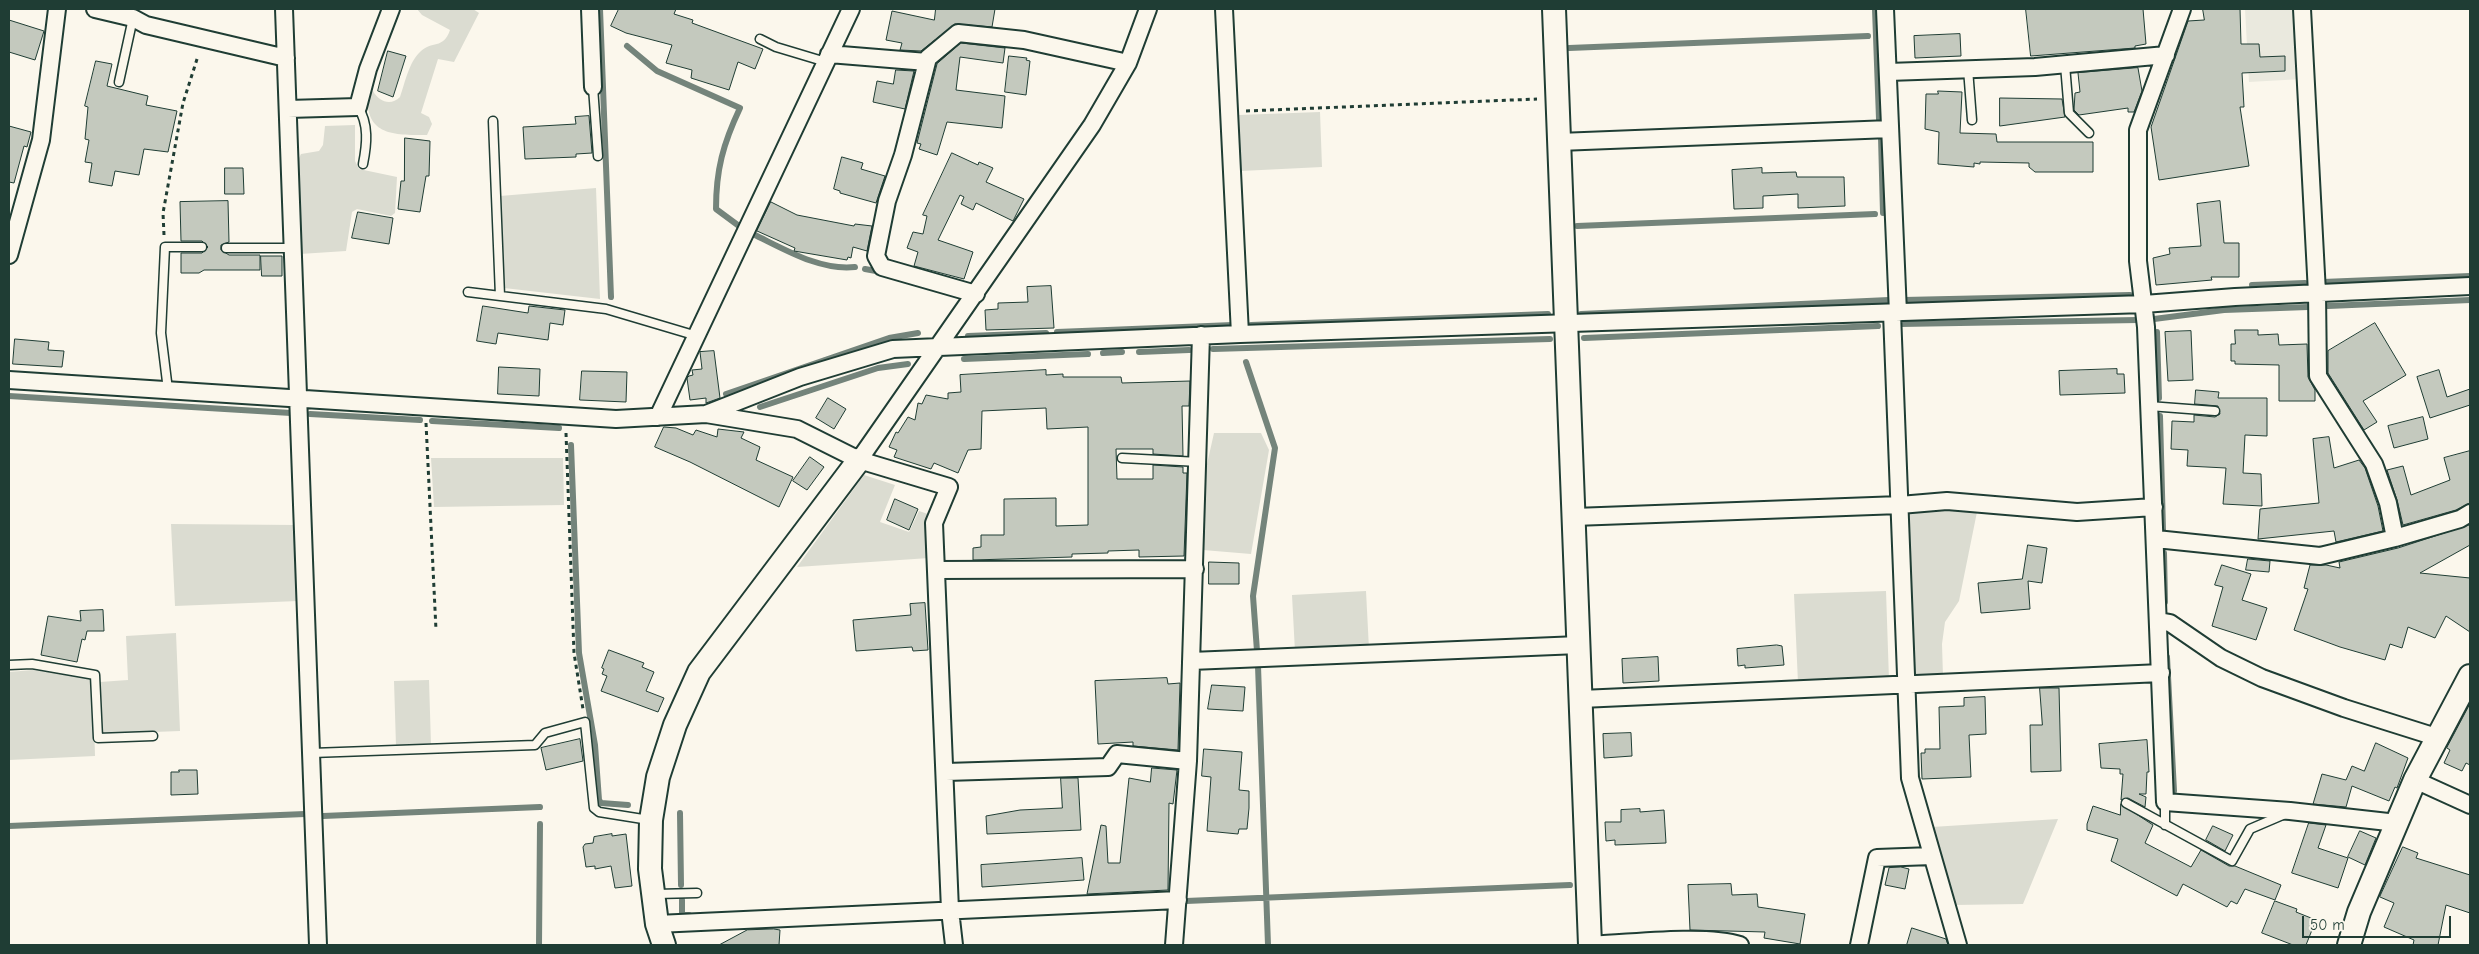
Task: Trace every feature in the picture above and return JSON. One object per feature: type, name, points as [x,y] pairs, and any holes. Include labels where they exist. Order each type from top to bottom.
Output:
[{"type":"street","points":[[9,254],[41,140],[57,9]]},
{"type":"street","points":[[95,9],[133,18],[146,25],[286,58]]},
{"type":"street","points":[[284,9],[300,398],[318,945]]},
{"type":"street","points":[[288,109],[358,107],[368,69],[391,9]]},
{"type":"street","points":[[590,9],[593,87]]},
{"type":"street","points":[[658,417],[851,9]]},
{"type":"street","points":[[664,945],[657,924],[650,869],[651,820],[658,777],[675,725],[699,672],[859,460],[976,294],[1092,124],[1128,63],[1148,9]]},
{"type":"street","points":[[1224,9],[1240,334]]},
{"type":"street","points":[[1554,9],[1590,945],[1730,942],[1740,945]]},
{"type":"street","points":[[1885,9],[1910,778],[1958,945]]},
{"type":"street","points":[[2182,9],[2138,130],[2138,261],[2144,304],[2150,406],[2165,802],[2290,811],[2397,823]]},
{"type":"street","points":[[2302,9],[2317,293],[2318,376],[2374,464],[2388,503],[2395,538]]},
{"type":"street","points":[[976,294],[882,267],[876,256],[887,200],[903,156],[928,58],[958,33],[1024,40],[1128,63]]},
{"type":"street","points":[[1888,72],[2065,65],[2166,55]]},
{"type":"street","points":[[828,58],[927,62]]},
{"type":"street","points":[[1559,142],[1890,129]]},
{"type":"street","points":[[706,414],[800,377],[893,349],[1202,335],[2144,304],[2470,286]]},
{"type":"street","points":[[1174,945],[1188,761],[1202,335]]},
{"type":"street","points":[[9,380],[616,419],[706,414],[797,429],[859,460],[949,487],[934,523],[946,772],[950,910],[954,945]]},
{"type":"street","points":[[1574,518],[1900,506],[1947,501],[2077,512],[2154,507]]},
{"type":"street","points":[[2156,539],[2320,556],[2395,538],[2460,519],[2470,513]]},
{"type":"street","points":[[936,570],[1195,568]]},
{"type":"street","points":[[2159,621],[2170,623],[2221,658],[2262,678],[2344,708],[2436,737]]},
{"type":"street","points":[[1191,661],[1579,646]]},
{"type":"street","points":[[1581,698],[2160,673]]},
{"type":"street","points":[[2349,945],[2359,912],[2415,780],[2436,737],[2470,676]]},
{"type":"street","points":[[946,772],[1108,767],[1117,754],[1188,761]]},
{"type":"street","points":[[2415,780],[2470,805]]},
{"type":"street","points":[[1859,945],[1877,858],[1932,856]]},
{"type":"street","points":[[657,924],[1178,900]]},
{"type":"lane","points":[[119,82],[133,18]]},
{"type":"lane","points":[[760,39],[776,47],[828,58]]},
{"type":"lane","points":[[2065,65],[2069,113],[2089,133]]},
{"type":"lane","points":[[1968,70],[1972,120]]},
{"type":"lane","points":[[593,87],[598,156]]},
{"type":"lane","points":[[358,107],[366,118],[366,151],[363,164]]},
{"type":"lane","points":[[493,122],[500,296]]},
{"type":"lane","points":[[168,390],[161,333],[165,247],[202,247]]},
{"type":"lane","points":[[226,248],[294,248]]},
{"type":"lane","points":[[468,292],[606,309],[697,336]]},
{"type":"lane","points":[[2150,406],[2215,411]]},
{"type":"lane","points":[[1122,458],[1199,462]]},
{"type":"lane","points":[[9,665],[32,664],[95,675],[98,738],[153,736]]},
{"type":"lane","points":[[312,753],[535,744],[545,733],[586,722],[594,808],[600,812],[651,820]]},
{"type":"lane","points":[[2165,802],[2166,824]]},
{"type":"lane","points":[[2126,803],[2232,861],[2250,829],[2290,811]]},
{"type":"lane","points":[[654,894],[696,893]]},
{"type":"path","points":[[165,247],[162,213],[180,122],[204,38]]},
{"type":"path","points":[[1229,112],[1558,98]]},
{"type":"path","points":[[427,407],[425,433],[436,630]]},
{"type":"path","points":[[565,416],[574,653],[586,722]]},
{"type":"shaded area","points":[[417,9],[473,9],[479,13],[454,62],[438,59],[421,113],[429,117],[432,124],[427,135],[393,133],[384,130],[376,125],[371,118],[368,107],[368,93],[373,91],[378,98],[385,102],[397,100],[400,97],[416,56],[424,48],[441,43],[450,30],[422,15]]},
{"type":"shaded area","points":[[2245,9],[2298,9],[2302,79],[2249,82]]},
{"type":"shaded area","points":[[1320,112],[1322,167],[1241,171],[1239,115]]},
{"type":"shaded area","points":[[355,125],[355,161],[359,169],[397,177],[395,213],[391,216],[357,209],[352,212],[346,251],[300,254],[298,160],[301,154],[319,151],[323,145],[325,126]]},
{"type":"shaded area","points":[[596,188],[600,299],[504,288],[500,196]]},
{"type":"shaded area","points":[[1214,433],[1261,433],[1269,450],[1251,554],[1203,550],[1203,482]]},
{"type":"shaded area","points":[[431,458],[563,458],[564,505],[434,507]]},
{"type":"shaded area","points":[[864,475],[895,485],[880,522],[909,532],[919,511],[928,514],[926,522],[929,558],[797,567]]},
{"type":"shaded area","points":[[1978,507],[1959,601],[1945,622],[1942,644],[1943,677],[1913,678],[1906,510]]},
{"type":"shaded area","points":[[171,524],[296,525],[298,601],[175,606]]},
{"type":"shaded area","points":[[1366,591],[1369,649],[1295,652],[1292,595]]},
{"type":"shaded area","points":[[1886,591],[1889,680],[1798,683],[1794,594]]},
{"type":"shaded area","points":[[176,633],[180,731],[102,734],[100,682],[128,680],[126,636]]},
{"type":"shaded area","points":[[33,670],[90,678],[93,682],[95,756],[9,760],[9,672]]},
{"type":"shaded area","points":[[429,680],[431,745],[396,746],[394,681]]},
{"type":"shaded area","points":[[2058,819],[2023,904],[1954,905],[1932,827]]},
{"type":"building","points":[[619,9],[676,9],[674,14],[693,20],[692,23],[763,49],[755,69],[738,62],[729,90],[691,78],[692,70],[666,63],[672,45],[626,33],[611,26]]},
{"type":"building","points":[[936,9],[995,9],[992,27],[955,24],[921,51],[900,50],[902,43],[886,40],[892,11],[934,20]]},
{"type":"building","points":[[2026,9],[2143,9],[2146,44],[2135,46],[2135,48],[2031,56]]},
{"type":"building","points":[[2203,9],[2240,9],[2241,44],[2259,44],[2260,57],[2285,56],[2285,71],[2242,73],[2244,107],[2240,107],[2249,166],[2159,180],[2151,127],[2188,21],[2204,20]]},
{"type":"building","points":[[9,20],[44,31],[35,60],[9,52]]},
{"type":"building","points":[[1960,34],[1961,56],[1915,58],[1914,36]]},
{"type":"building","points":[[961,43],[1005,48],[1003,63],[960,57],[956,90],[1005,96],[1002,128],[947,122],[937,155],[919,149],[921,144],[917,143],[937,64]]},
{"type":"building","points":[[388,51],[406,56],[393,97],[378,91]]},
{"type":"building","points":[[1009,56],[1027,58],[1026,60],[1030,61],[1026,95],[1005,92]]},
{"type":"building","points":[[96,61],[112,64],[107,86],[148,96],[146,105],[177,111],[168,152],[144,149],[139,175],[115,171],[112,186],[89,182],[92,163],[85,162],[89,140],[85,139],[88,107],[85,106]]},
{"type":"building","points":[[2138,68],[2142,91],[2134,112],[2128,112],[2128,108],[2079,115],[2074,110],[2075,93],[2080,92],[2078,73]]},
{"type":"building","points":[[896,70],[914,71],[905,109],[873,102],[877,81],[893,84]]},
{"type":"building","points":[[1938,91],[1962,92],[1960,133],[1996,134],[1997,142],[2093,142],[2093,172],[2035,172],[2029,167],[2029,163],[1980,162],[1980,164],[1974,163],[1974,167],[1938,164],[1939,132],[1925,129],[1926,94],[1938,94]]},
{"type":"building","points":[[2000,98],[2062,99],[2065,117],[2000,126]]},
{"type":"building","points":[[589,116],[592,153],[576,154],[576,157],[525,159],[523,127],[576,124],[575,117]]},
{"type":"building","points":[[9,126],[31,132],[27,147],[24,146],[14,183],[9,182]]},
{"type":"building","points":[[405,138],[430,141],[429,176],[426,176],[420,212],[398,209],[401,181],[404,181]]},
{"type":"building","points":[[952,153],[978,165],[979,162],[993,168],[986,182],[1024,199],[1013,221],[976,203],[973,210],[961,204],[964,197],[960,195],[938,240],[973,252],[964,279],[914,266],[918,252],[907,248],[913,232],[923,234],[927,216],[923,215]]},
{"type":"building","points":[[842,157],[863,163],[861,169],[885,176],[876,203],[840,193],[840,191],[834,189]]},
{"type":"building","points":[[225,168],[243,168],[244,194],[225,194]]},
{"type":"building","points":[[1762,168],[1762,173],[1796,172],[1797,177],[1844,177],[1845,206],[1798,208],[1798,194],[1763,196],[1763,208],[1734,209],[1732,170]]},
{"type":"building","points":[[228,201],[229,242],[221,245],[221,250],[229,255],[260,255],[260,270],[204,270],[199,273],[181,273],[181,253],[202,253],[208,247],[202,241],[181,241],[180,202]]},
{"type":"building","points":[[2220,201],[2224,243],[2239,243],[2239,277],[2211,277],[2212,280],[2156,285],[2153,258],[2170,254],[2169,248],[2201,246],[2197,204]]},
{"type":"building","points":[[771,202],[797,215],[854,226],[855,224],[872,226],[867,251],[853,247],[851,258],[848,257],[847,260],[794,251],[795,248],[757,231]]},
{"type":"building","points":[[358,212],[393,218],[389,244],[352,238]]},
{"type":"building","points":[[261,256],[282,256],[282,276],[262,276]]},
{"type":"building","points":[[1051,286],[1054,328],[986,330],[985,310],[998,309],[998,303],[1028,302],[1027,287]]},
{"type":"building","points":[[483,306],[528,313],[529,306],[565,310],[563,325],[550,323],[548,340],[498,333],[496,344],[477,341]]},
{"type":"building","points":[[2375,323],[2406,375],[2363,401],[2377,422],[2364,430],[2328,373],[2328,351]]},
{"type":"building","points":[[2235,330],[2258,330],[2258,335],[2278,334],[2279,345],[2307,344],[2308,377],[2315,390],[2315,401],[2279,401],[2279,365],[2235,364],[2235,361],[2231,361],[2231,344],[2235,344]]},
{"type":"building","points":[[2191,331],[2193,380],[2168,381],[2165,332]]},
{"type":"building","points":[[15,339],[49,342],[48,350],[64,351],[62,367],[13,364]]},
{"type":"building","points":[[714,351],[720,398],[706,403],[706,398],[690,400],[687,378],[693,375],[692,370],[702,369],[700,352]]},
{"type":"building","points":[[499,367],[540,369],[539,396],[498,394]]},
{"type":"building","points":[[2117,369],[2117,374],[2124,374],[2125,393],[2060,395],[2059,371]]},
{"type":"building","points":[[1046,370],[1046,375],[1063,374],[1063,377],[1121,377],[1122,383],[1190,381],[1189,406],[1182,406],[1183,456],[1153,454],[1153,449],[1116,449],[1117,479],[1153,479],[1153,465],[1183,467],[1183,473],[1187,473],[1184,556],[1139,557],[1139,550],[1072,554],[1072,557],[973,560],[973,548],[981,547],[981,535],[1004,535],[1004,499],[1056,498],[1056,526],[1088,525],[1088,427],[1047,429],[1046,408],[982,411],[981,449],[968,450],[958,473],[934,463],[931,469],[894,457],[897,450],[889,447],[896,432],[898,433],[908,417],[915,420],[918,403],[922,404],[926,395],[948,399],[948,393],[961,392],[960,375]]},
{"type":"building","points":[[2439,370],[2447,397],[2470,389],[2470,405],[2430,418],[2417,377]]},
{"type":"building","points":[[582,371],[627,372],[626,402],[580,400]]},
{"type":"building","points":[[2196,390],[2219,392],[2218,398],[2267,398],[2267,436],[2245,435],[2243,473],[2261,474],[2262,506],[2223,504],[2226,468],[2187,466],[2188,450],[2171,449],[2172,421],[2194,422],[2194,415],[2215,417],[2220,414],[2218,406],[2195,404]]},
{"type":"building","points":[[828,398],[846,409],[834,429],[816,418]]},
{"type":"building","points":[[2423,417],[2428,439],[2394,448],[2388,426]]},
{"type":"building","points":[[664,427],[676,428],[693,435],[696,430],[717,437],[718,429],[744,432],[741,438],[760,447],[756,460],[793,477],[779,507],[690,462],[655,447]]},
{"type":"building","points":[[2329,437],[2334,468],[2359,460],[2365,468],[2378,506],[2383,531],[2336,542],[2334,531],[2258,539],[2260,509],[2319,503],[2313,439]]},
{"type":"building","points":[[2470,451],[2470,503],[2456,510],[2403,525],[2387,470],[2403,466],[2411,495],[2450,480],[2444,458]]},
{"type":"building","points":[[810,457],[824,467],[807,490],[793,481]]},
{"type":"building","points":[[895,499],[918,509],[909,530],[887,520]]},
{"type":"building","points":[[2470,525],[2470,545],[2420,573],[2470,578],[2470,632],[2446,616],[2435,638],[2408,627],[2402,648],[2390,644],[2385,660],[2340,647],[2294,630],[2308,589],[2304,588],[2310,565],[2326,565],[2340,568],[2339,562],[2398,548]]},
{"type":"building","points":[[2028,545],[2047,548],[2042,583],[2028,581],[2030,609],[1981,613],[1978,583],[2022,579]]},
{"type":"building","points":[[2248,559],[2270,561],[2269,572],[2246,570]]},
{"type":"building","points":[[1209,562],[1239,563],[1239,584],[1209,584]]},
{"type":"building","points":[[2222,565],[2251,574],[2242,600],[2267,608],[2256,640],[2212,626],[2223,587],[2215,585]]},
{"type":"building","points":[[925,603],[928,650],[913,651],[912,647],[856,651],[853,620],[911,615],[910,604]]},
{"type":"building","points":[[103,610],[104,631],[87,631],[85,640],[82,639],[77,662],[41,655],[48,616],[81,621],[80,611]]},
{"type":"building","points":[[1782,646],[1784,665],[1745,668],[1745,665],[1738,666],[1737,649]]},
{"type":"building","points":[[609,650],[644,663],[642,667],[654,672],[646,691],[664,698],[658,712],[601,691],[607,676],[602,674],[604,669],[602,668]]},
{"type":"building","points":[[1658,657],[1659,681],[1623,683],[1622,659]]},
{"type":"building","points":[[1167,678],[1168,684],[1180,683],[1178,750],[1133,746],[1133,742],[1098,744],[1095,681]]},
{"type":"building","points":[[1212,685],[1245,687],[1243,711],[1208,709]]},
{"type":"building","points":[[2040,688],[2059,688],[2061,771],[2031,772],[2030,725],[2042,725]]},
{"type":"building","points":[[1985,697],[1986,734],[1969,735],[1971,777],[1922,779],[1921,753],[1925,753],[1925,749],[1940,749],[1939,707],[1964,706],[1964,698]]},
{"type":"building","points":[[2470,704],[2470,765],[2466,763],[2462,771],[2444,763],[2450,750],[2447,748]]},
{"type":"building","points":[[1631,733],[1632,756],[1604,758],[1603,734]]},
{"type":"building","points":[[580,739],[583,761],[546,770],[541,748]]},
{"type":"building","points":[[2147,740],[2149,772],[2147,772],[2146,794],[2139,794],[2146,797],[2145,807],[2128,798],[2121,800],[2123,774],[2120,774],[2120,769],[2101,768],[2099,744]]},
{"type":"building","points":[[2376,743],[2408,758],[2397,788],[2395,787],[2389,801],[2352,786],[2346,807],[2313,804],[2322,774],[2346,780],[2352,766],[2364,771]]},
{"type":"building","points":[[1204,749],[1242,752],[1239,790],[1249,791],[1249,808],[1247,829],[1239,829],[1238,834],[1207,831],[1211,777],[1202,776]]},
{"type":"building","points":[[1152,768],[1177,770],[1173,804],[1169,803],[1168,890],[1087,894],[1101,825],[1106,826],[1108,863],[1120,863],[1129,778],[1150,782]]},
{"type":"building","points":[[179,770],[197,770],[198,794],[171,795],[171,772],[179,772]]},
{"type":"building","points":[[1061,778],[1078,778],[1081,830],[987,834],[986,816],[1020,810],[1062,808]]},
{"type":"building","points":[[2121,804],[2153,825],[2145,843],[2191,867],[2201,850],[2229,866],[2235,866],[2281,885],[2275,900],[2245,889],[2237,904],[2231,901],[2227,907],[2183,884],[2177,896],[2111,861],[2118,839],[2087,830],[2087,824],[2093,806],[2120,815]]},
{"type":"building","points":[[1640,809],[1640,812],[1664,810],[1666,843],[1615,845],[1615,840],[1606,841],[1605,822],[1621,822],[1621,810]]},
{"type":"building","points":[[2309,823],[2326,825],[2318,848],[2348,858],[2338,888],[2292,873]]},
{"type":"building","points":[[2213,826],[2233,835],[2225,851],[2206,840]]},
{"type":"building","points":[[2360,831],[2376,838],[2365,865],[2348,857]]},
{"type":"building","points":[[612,834],[612,836],[626,834],[632,886],[615,888],[611,866],[595,869],[595,866],[586,867],[583,847],[585,844],[593,843],[594,837]]},
{"type":"building","points":[[2403,847],[2418,853],[2416,858],[2470,875],[2470,913],[2446,905],[2438,945],[2413,945],[2414,940],[2384,927],[2394,903],[2380,897]]},
{"type":"building","points":[[1082,858],[1084,880],[982,887],[981,865]]},
{"type":"building","points":[[1901,867],[1909,869],[1905,889],[1885,885],[1889,868]]},
{"type":"building","points":[[1731,884],[1732,895],[1757,894],[1758,907],[1805,914],[1800,944],[1764,938],[1765,932],[1690,930],[1688,885]]},
{"type":"building","points":[[2275,901],[2297,909],[2296,912],[2316,920],[2306,945],[2293,945],[2262,933]]},
{"type":"building","points":[[1912,928],[1946,939],[1948,945],[1907,945]]},
{"type":"building","points":[[747,930],[780,930],[779,945],[719,945]]},
{"type":"waterway","points":[[600,9],[611,297]]},
{"type":"waterway","points":[[1875,9],[1879,119]]},
{"type":"waterway","points":[[1569,48],[1868,36]]},
{"type":"waterway","points":[[627,46],[657,71],[740,108],[729,133],[719,169],[716,209],[739,226]]},
{"type":"waterway","points":[[1881,137],[1883,213]]},
{"type":"waterway","points":[[1577,226],[1875,214]]},
{"type":"waterway","points":[[753,234],[802,258],[829,266],[855,267]]},
{"type":"waterway","points":[[865,269],[876,271]]},
{"type":"waterway","points":[[2323,282],[2470,276]]},
{"type":"waterway","points":[[2252,285],[2305,283]]},
{"type":"waterway","points":[[1904,300],[2130,295]]},
{"type":"waterway","points":[[1581,314],[1889,300]]},
{"type":"waterway","points":[[2328,306],[2470,300]]},
{"type":"waterway","points":[[2154,319],[2224,310],[2308,307]]},
{"type":"waterway","points":[[1251,325],[1548,314]]},
{"type":"waterway","points":[[1900,324],[2138,320]]},
{"type":"waterway","points":[[1057,332],[1233,325]]},
{"type":"waterway","points":[[1584,338],[1878,326]]},
{"type":"waterway","points":[[2157,332],[2159,398]]},
{"type":"waterway","points":[[726,394],[889,338],[918,333]]},
{"type":"waterway","points":[[968,336],[1046,333]]},
{"type":"waterway","points":[[1213,349],[1550,339]]},
{"type":"waterway","points":[[1139,352],[1189,350]]},
{"type":"waterway","points":[[1103,353],[1122,352]]},
{"type":"waterway","points":[[964,359],[1088,354]]},
{"type":"waterway","points":[[1246,362],[1275,448],[1253,596],[1257,651]]},
{"type":"waterway","points":[[760,407],[878,368],[908,364]]},
{"type":"waterway","points":[[9,396],[291,413]]},
{"type":"waterway","points":[[310,414],[420,420]]},
{"type":"waterway","points":[[2160,416],[2163,530]]},
{"type":"waterway","points":[[432,421],[559,428]]},
{"type":"waterway","points":[[571,445],[579,653],[595,745],[599,800],[601,803],[628,805]]},
{"type":"waterway","points":[[2164,553],[2165,602]]},
{"type":"waterway","points":[[2167,657],[2174,791]]},
{"type":"waterway","points":[[1258,666],[1268,945]]},
{"type":"waterway","points":[[323,816],[540,807]]},
{"type":"waterway","points":[[680,813],[681,885]]},
{"type":"waterway","points":[[9,826],[305,814]]},
{"type":"waterway","points":[[539,945],[540,824]]},
{"type":"waterway","points":[[1186,901],[1570,885]]},
{"type":"waterway","points":[[682,900],[682,915],[689,915]]}]
